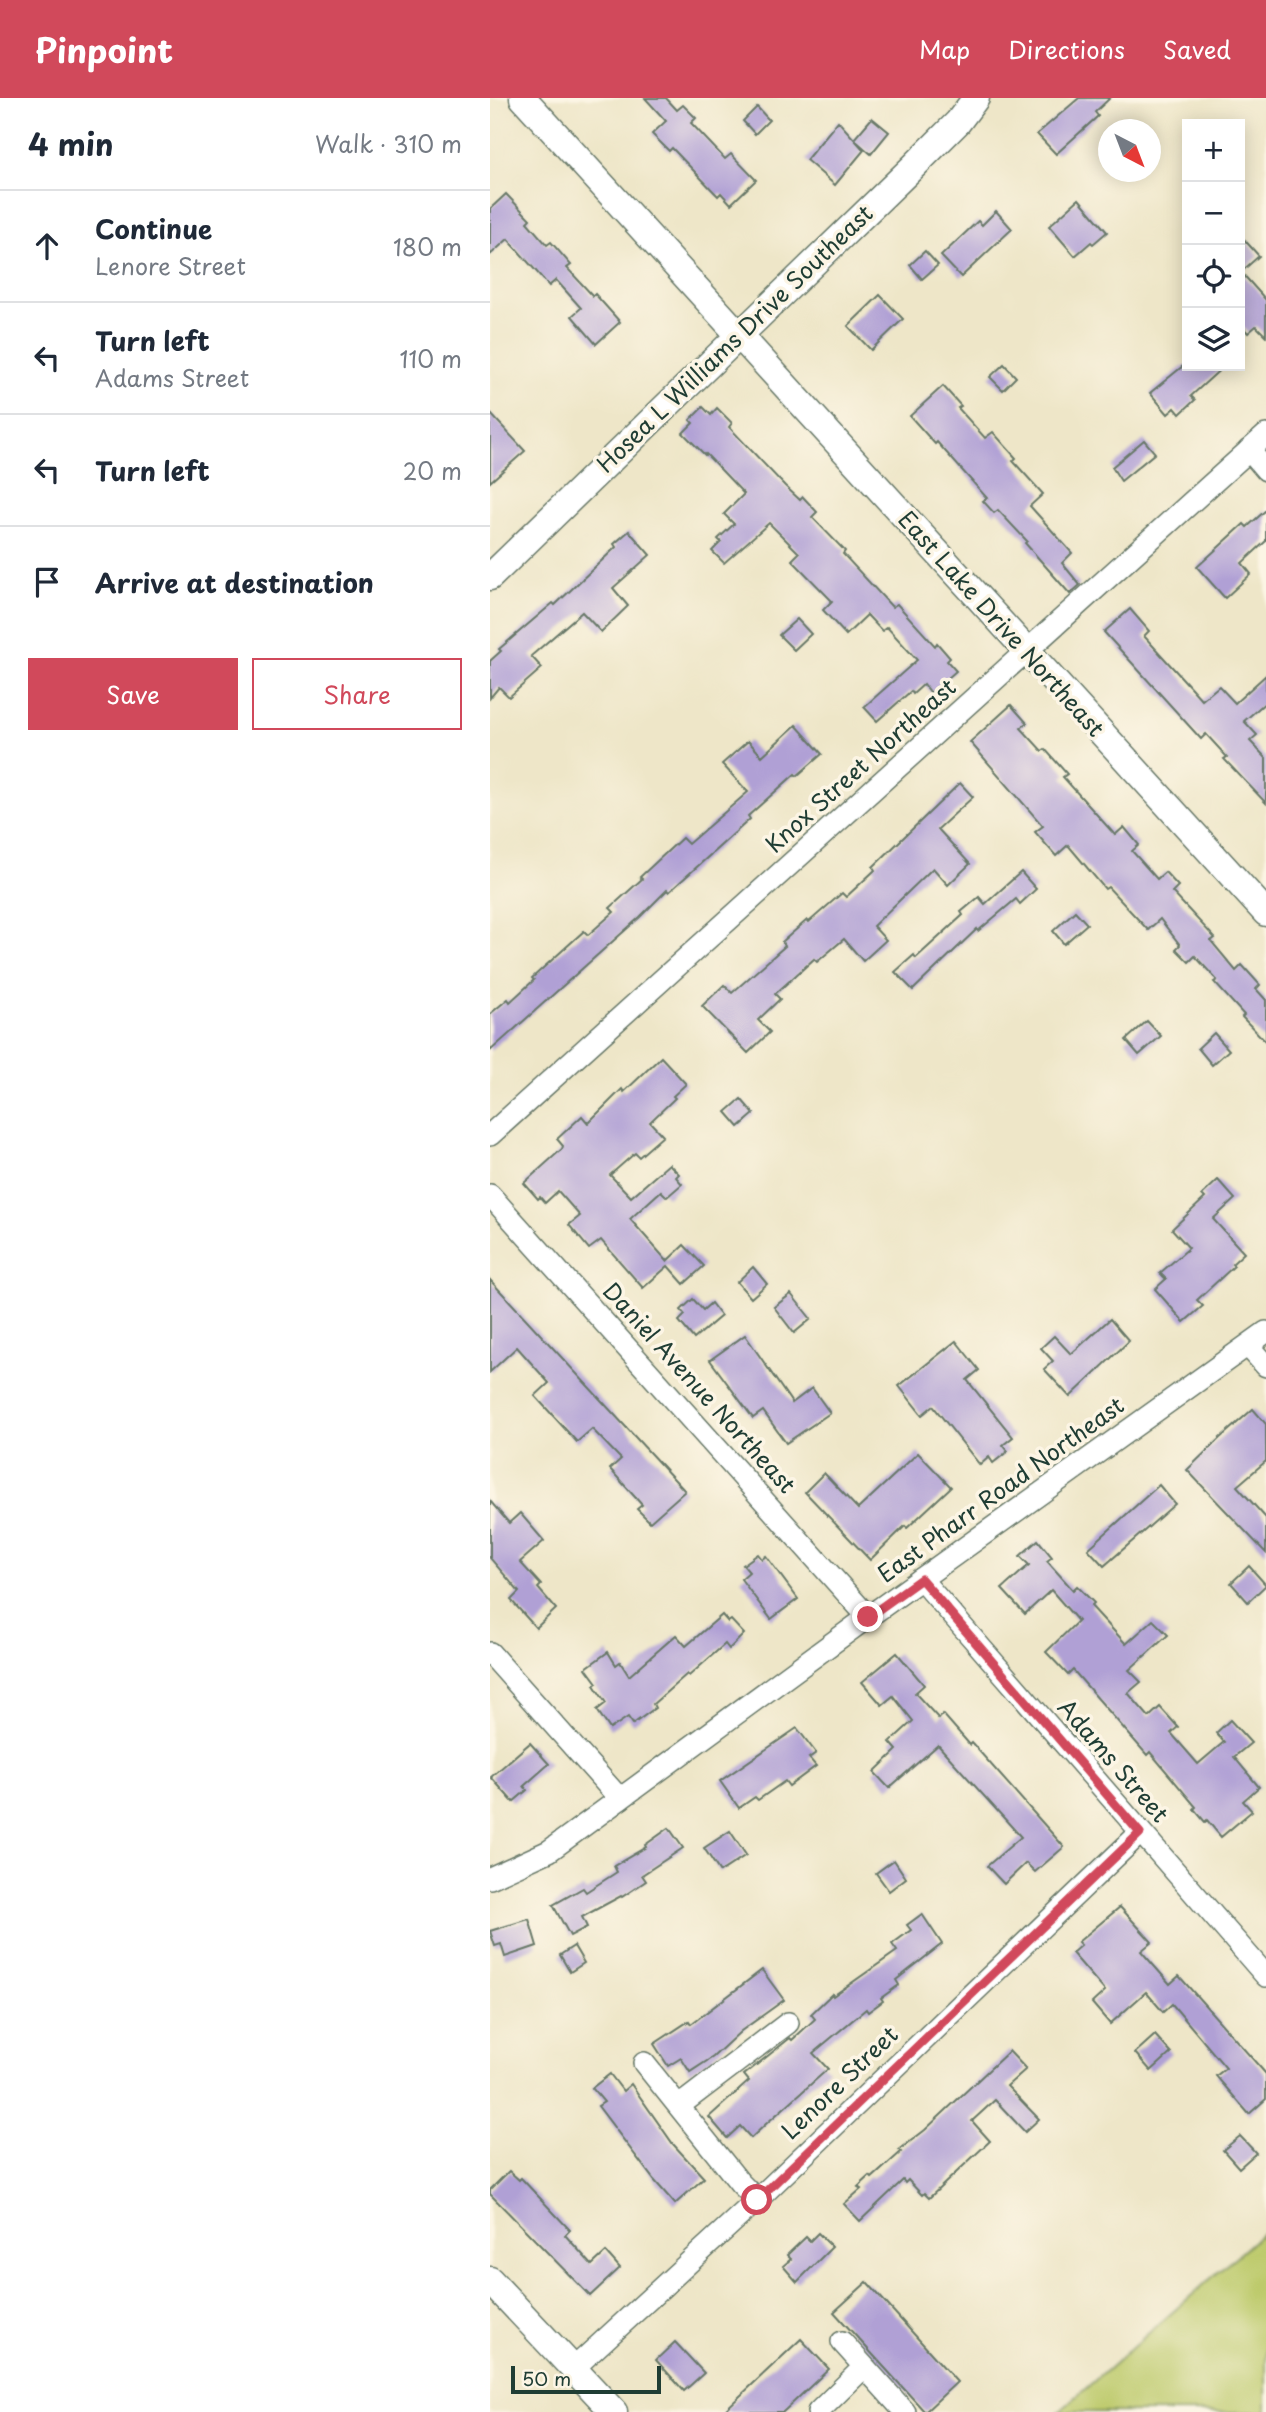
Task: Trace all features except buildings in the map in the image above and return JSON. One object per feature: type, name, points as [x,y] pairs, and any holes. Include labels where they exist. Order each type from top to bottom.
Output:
[{"type":"street","name":"East Lake Drive Northeast","points":[[523,98],[1266,913]]},
{"type":"street","name":"Hosea L Williams Drive Southeast","points":[[490,577],[915,165],[958,122],[976,98]]},
{"type":"street","name":"Knox Street Northeast","points":[[490,1135],[1266,435]]},
{"type":"street","points":[[1249,450],[1266,470]]},
{"type":"street","name":"Daniel Avenue Northeast","points":[[490,1195],[868,1617]]},
{"type":"street","name":"East Pharr Road Northeast","points":[[490,1878],[550,1851],[868,1617],[1266,1332]]},
{"type":"street","points":[[1248,1346],[1266,1366]]},
{"type":"street","name":"Adams Street","points":[[921,1579],[1266,1976]]},
{"type":"street","points":[[490,1653],[620,1799]]},
{"type":"street","name":"Lenore Street","points":[[574,2368],[757,2200],[1140,1833]]},
{"type":"street","points":[[678,2106],[788,2023]]},
{"type":"street","points":[[644,2063],[740,2183],[757,2200]]},
{"type":"street","points":[[490,2280],[614,2412]]},
{"type":"street","points":[[842,2342],[905,2412]]},
{"type":"street","points":[[818,2412],[864,2367]]},
{"type":"green space","points":[[1266,2230],[1266,2412],[1059,2412]]},
{"type":"route","points":[[757,2200],[1140,1833],[921,1579],[868,1617]]}]
